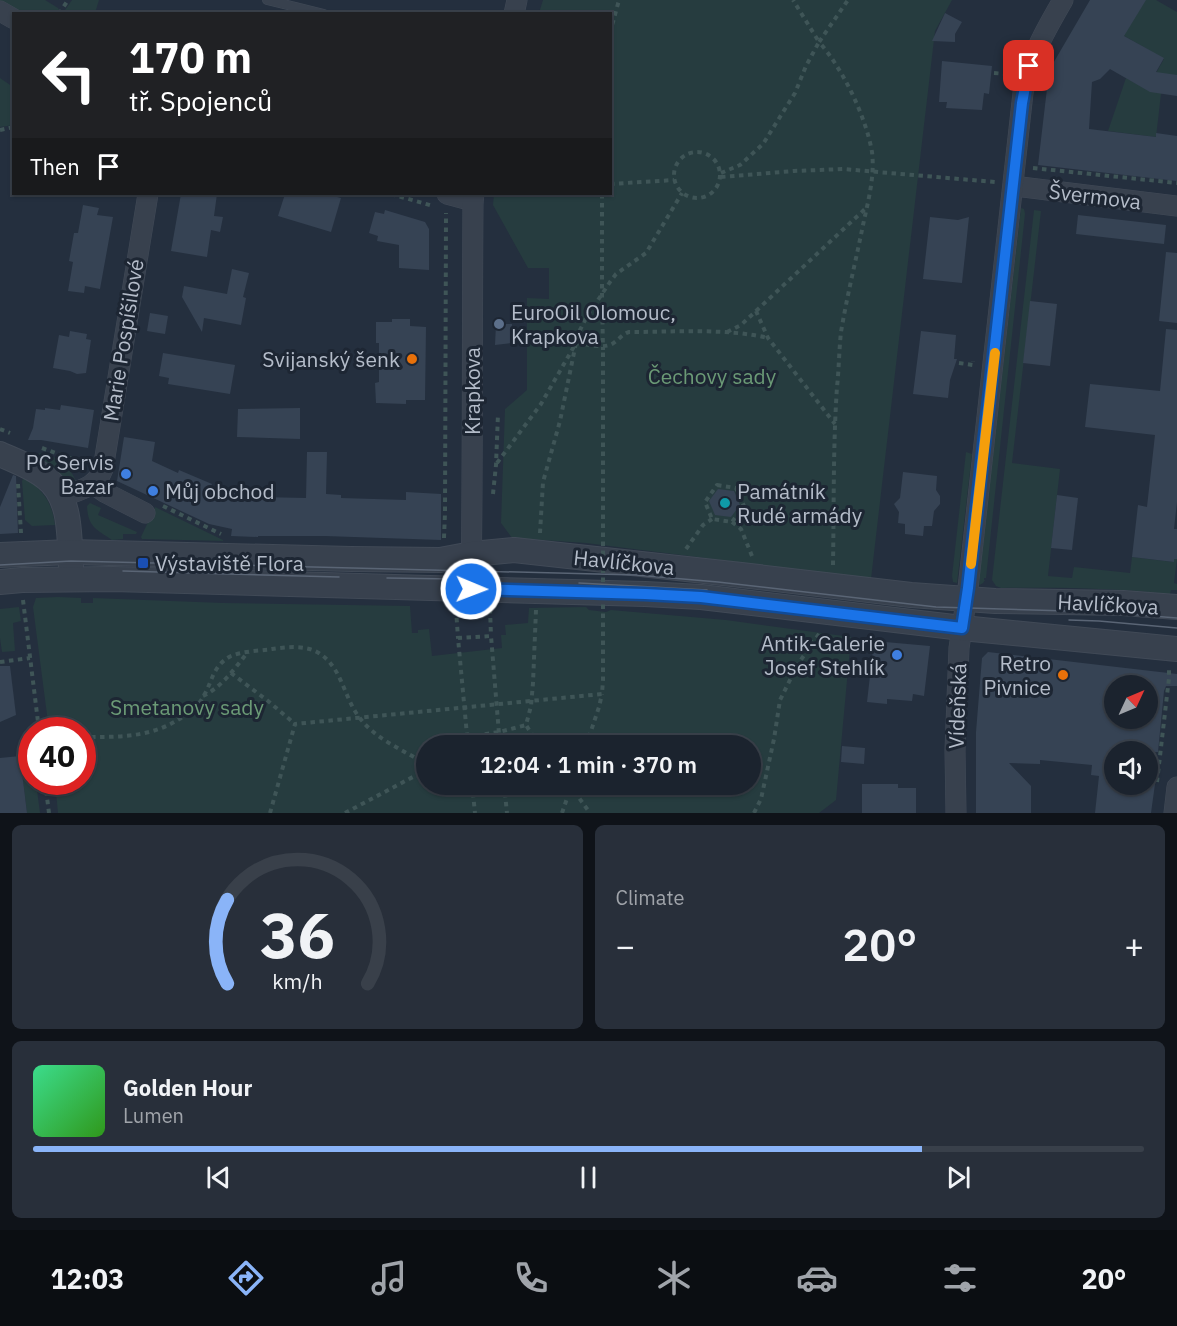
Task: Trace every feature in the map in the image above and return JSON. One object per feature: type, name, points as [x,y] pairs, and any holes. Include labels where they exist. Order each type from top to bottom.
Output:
[{"type":"street","name":"Vídeňská","points":[[956,813],[955,750],[959,648],[1022,103],[1027,75],[1035,51],[1063,0]]},
{"type":"street","name":"Švermova","points":[[1014,186],[1177,206]]},
{"type":"street","name":"Marie Pospíšilové","points":[[90,476],[100,476],[103,469],[148,195]]},
{"type":"street","points":[[444,204],[473,197]]},
{"type":"street","name":"Krapkova","points":[[464,598],[472,554],[473,197]]},
{"type":"street","points":[[5,443],[46,477],[61,498],[67,518],[73,580]]},
{"type":"street","points":[[61,498],[90,476],[106,493],[150,508]]},
{"type":"street","name":"Havlíčkova","points":[[0,555],[70,552],[440,560],[502,550],[966,600],[1099,602],[1177,608]]},
{"type":"street","name":"Havlíčkova","points":[[11,586],[22,580],[113,579],[464,598],[645,594],[701,597],[1173,656]]},
{"type":"street","points":[[1174,813],[1177,788]]},
{"type":"lane","points":[[267,0],[316,12]]},
{"type":"path","points":[[612,26],[619,0]]},
{"type":"path","points":[[793,0],[843,77],[868,134],[872,153],[873,171],[867,208],[841,334],[835,424],[833,567]]},
{"type":"path","points":[[721,175],[740,165],[763,144],[795,93],[819,42],[848,0]]},
{"type":"path","points":[[694,152],[702,152],[714,159],[721,175],[719,184],[710,195],[696,199],[682,193],[674,180],[674,172],[681,159],[694,152]]},
{"type":"path","points":[[1035,167],[1177,183]]},
{"type":"path","points":[[721,175],[843,169],[993,182]]},
{"type":"path","points":[[612,184],[674,180]]},
{"type":"path","points":[[496,465],[542,404],[576,343],[586,318],[602,293],[616,274],[646,253],[682,193]]},
{"type":"path","points":[[396,195],[444,204],[447,265],[446,514],[442,542]]},
{"type":"path","points":[[590,735],[599,707],[603,680],[602,195]]},
{"type":"path","points":[[726,333],[741,325],[867,208]]},
{"type":"path","points":[[756,311],[768,338],[835,424]]},
{"type":"path","points":[[576,343],[603,348],[627,333],[726,333],[751,334],[768,338]]},
{"type":"path","points":[[539,543],[543,482],[561,421],[576,343]]},
{"type":"path","points":[[0,429],[5,443]]},
{"type":"path","points":[[35,445],[70,458],[90,476]]},
{"type":"path","points":[[16,481],[19,485],[21,537]]},
{"type":"path","points":[[712,519],[705,501],[717,485],[736,488],[744,506],[732,522]]},
{"type":"path","points":[[150,508],[224,535]]},
{"type":"path","points":[[681,556],[703,525],[712,519],[732,522],[741,529],[756,565]]},
{"type":"path","points":[[11,586],[30,658],[37,717]]},
{"type":"path","points":[[464,598],[458,638],[467,735]]},
{"type":"path","points":[[532,735],[526,725],[533,684],[537,601]]},
{"type":"path","points":[[490,607],[499,735]]},
{"type":"path","points":[[754,813],[761,800],[780,699],[798,664],[824,627]]},
{"type":"path","points":[[458,638],[491,636]]},
{"type":"path","points":[[204,696],[210,678],[219,665],[232,656],[249,652],[296,648],[312,650],[319,653],[337,672],[354,709],[368,728],[416,758]]},
{"type":"path","points":[[96,737],[145,734],[177,720],[233,675],[249,652]]},
{"type":"path","points":[[1158,773],[1173,656]]},
{"type":"path","points":[[0,662],[30,658]]},
{"type":"path","points":[[233,675],[295,724],[602,694]]},
{"type":"path","points":[[270,813],[295,724]]},
{"type":"path","points":[[480,735],[526,725]]},
{"type":"path","points":[[345,813],[416,775]]},
{"type":"path","points":[[47,795],[49,813]]},
{"type":"path","points":[[473,795],[475,813]]},
{"type":"path","points":[[505,795],[507,813]]},
{"type":"path","points":[[562,813],[567,795]]},
{"type":"path","points":[[578,795],[590,813]]},
{"type":"green space","points":[[0,0],[45,0],[60,12],[12,12],[0,4]]},
{"type":"green space","points":[[72,0],[99,0],[95,12],[64,12]]},
{"type":"green space","name":"Čechovy sady","points":[[543,0],[952,0],[935,31],[871,579],[586,543],[512,538],[501,523],[505,409],[527,390],[527,298],[549,299],[549,268],[528,268],[493,205],[494,195],[612,195],[612,12],[539,12]]},
{"type":"green space","points":[[1141,0],[1156,0],[1177,12],[1177,75],[1161,94],[1156,137],[1108,131],[1126,78],[1147,89],[1164,59],[1121,34]]},
{"type":"green space","points":[[0,78],[12,86],[12,125],[0,127]]},
{"type":"green space","points":[[1021,208],[1024,209],[1025,214],[986,578],[978,586]]},
{"type":"green space","points":[[1034,210],[1041,211],[1012,463],[1060,469],[1048,576],[1072,578],[1074,567],[1130,573],[1132,557],[1173,562],[1177,559],[1174,583],[1177,584],[1177,590],[1171,590],[1170,594],[1086,588],[1001,588],[996,586],[992,580]]},
{"type":"green space","points":[[966,452],[972,454],[957,583],[953,582],[952,576]]},
{"type":"green space","points":[[40,453],[61,462],[70,470],[76,481],[67,480],[50,465],[33,457]]},
{"type":"green space","points":[[24,477],[46,497],[55,525],[32,526],[25,520],[22,481]]},
{"type":"green space","points":[[90,503],[101,508],[98,515],[137,532],[136,534],[123,534],[123,539],[112,540],[101,533],[89,519],[87,506]]},
{"type":"green space","points":[[155,507],[223,540],[223,541],[142,539]]},
{"type":"green space","name":"Smetanovy sady","points":[[58,597],[81,598],[81,603],[93,603],[93,598],[410,606],[412,633],[429,629],[432,656],[502,648],[501,635],[506,635],[505,625],[528,623],[529,608],[586,607],[589,610],[606,612],[611,610],[726,620],[851,637],[836,800],[819,813],[58,813],[56,795],[96,795],[96,717],[47,717],[33,607],[36,598]]},
{"type":"green space","points":[[19,607],[21,621],[13,623],[15,651],[2,652],[0,609]]},
{"type":"green space","points":[[25,795],[38,795],[40,813],[27,813]]},
{"type":"building","points":[[1090,0],[1146,0],[1124,36],[1164,58],[1156,72],[1177,75],[1177,96],[1150,92],[1110,69],[1100,79],[1092,82],[1089,129],[1156,137],[1156,133],[1177,136],[1177,181],[1038,165],[1048,80],[1044,79]]},
{"type":"building","points":[[945,13],[962,22],[955,34],[955,42],[932,41]]},
{"type":"building","points":[[942,61],[992,66],[989,94],[984,93],[982,110],[946,108],[947,102],[939,102]]},
{"type":"building","points":[[181,195],[217,195],[214,216],[223,217],[220,232],[211,230],[207,257],[171,251]]},
{"type":"building","points":[[285,195],[330,195],[341,198],[331,232],[278,216]]},
{"type":"building","points":[[83,205],[99,208],[97,215],[113,217],[100,289],[85,286],[84,293],[68,291],[73,262],[69,261],[74,233],[78,233]]},
{"type":"building","points":[[385,210],[425,222],[429,229],[429,270],[399,268],[399,245],[377,241],[378,236],[369,233],[375,212],[384,214]]},
{"type":"building","points":[[1078,215],[1166,225],[1164,244],[1076,234]]},
{"type":"building","points":[[930,217],[958,220],[969,217],[962,283],[923,279]]},
{"type":"building","points":[[1166,252],[1177,253],[1177,323],[1159,321]]},
{"type":"building","points":[[232,269],[249,273],[243,297],[246,298],[241,325],[204,318],[202,332],[182,297],[184,286],[227,294]]},
{"type":"building","points":[[1030,301],[1057,304],[1050,366],[1023,363]]},
{"type":"building","points":[[150,313],[168,316],[165,334],[147,331]]},
{"type":"building","points":[[392,319],[410,319],[410,326],[426,327],[425,400],[406,400],[406,404],[376,403],[375,383],[379,382],[379,343],[376,343],[376,322],[392,322]]},
{"type":"building","points":[[496,324],[512,324],[511,343],[495,345]]},
{"type":"building","points":[[1166,329],[1177,330],[1177,502],[1174,529],[1177,529],[1177,559],[1174,559],[1174,562],[1132,557],[1138,505],[1147,507],[1155,435],[1085,427],[1090,384],[1160,391]]},
{"type":"building","points":[[70,331],[87,334],[86,339],[91,340],[86,373],[77,374],[53,368],[59,335],[69,337]]},
{"type":"building","points":[[921,331],[956,335],[954,359],[957,359],[950,380],[948,398],[913,394]]},
{"type":"building","points":[[163,353],[235,365],[230,394],[168,384],[169,378],[159,376]]},
{"type":"building","points":[[61,405],[94,410],[88,448],[28,440],[33,428],[36,409],[60,410]]},
{"type":"building","points":[[300,408],[300,439],[237,437],[238,409]]},
{"type":"building","points":[[124,437],[155,442],[152,461],[178,473],[179,470],[212,484],[211,486],[236,493],[259,494],[259,497],[306,498],[307,452],[327,452],[326,494],[341,495],[341,498],[406,500],[406,492],[441,494],[441,540],[231,536],[232,529],[209,524],[117,481]]},
{"type":"building","points":[[903,472],[937,476],[936,490],[940,496],[940,504],[934,511],[932,526],[924,526],[923,536],[905,534],[905,524],[898,523],[899,512],[894,504],[900,498]]},
{"type":"building","points":[[13,475],[16,476],[18,533],[0,534],[0,507]]},
{"type":"building","name":"Památník Rudé armády","points":[[718,489],[734,491],[740,505],[731,517],[715,515],[709,501]]},
{"type":"building","points":[[1057,495],[1078,498],[1072,550],[1051,548]]},
{"type":"building","points":[[874,641],[930,646],[924,696],[913,694],[912,701],[887,699],[887,704],[867,702]]},
{"type":"building","points":[[988,652],[1177,674],[1177,686],[1166,686],[1164,691],[1158,752],[1158,741],[1104,741],[1104,795],[1153,795],[1151,813],[1095,813],[1099,776],[1091,775],[1092,765],[1040,760],[1040,764],[1009,763],[1031,786],[1031,813],[976,813],[976,732],[982,658]]},
{"type":"building","points":[[0,666],[10,666],[16,715],[0,722]]},
{"type":"building","points":[[842,746],[865,748],[864,764],[841,762]]},
{"type":"building","points":[[18,756],[18,795],[25,795],[27,813],[0,813],[0,758]]},
{"type":"building","points":[[862,784],[898,784],[898,788],[916,788],[916,813],[862,813]]},
{"type":"tram line","points":[[0,565],[71,561],[636,575],[936,607],[1102,612],[1177,618]]},
{"type":"tram line","points":[[123,571],[339,577]]},
{"type":"tram line","points":[[387,578],[453,579]]},
{"type":"tram line","points":[[579,583],[707,590]]},
{"type":"tram line","points":[[1069,620],[1177,628]]},
{"type":"slow traffic","points":[[971,564],[995,353]]},
{"type":"place","name":"EuroOil Olomouc, Krapkova","points":[[499,324]]},
{"type":"place","name":"Svijanský šenk","points":[[412,359]]},
{"type":"place","name":"PC Servis Bazar","points":[[126,474]]},
{"type":"place","name":"Můj obchod","points":[[153,491]]},
{"type":"place","name":"Památník Rudé armády","points":[[725,503]]},
{"type":"place","name":"Výstaviště Flora","points":[[143,563]]},
{"type":"place","name":"Antik-Galerie Josef Stehlík","points":[[897,655]]},
{"type":"place","name":"Retro Pivnice","points":[[1063,675]]},
{"type":"route","points":[[471,589],[701,597],[962,628],[1022,103],[1029,66]]}]
